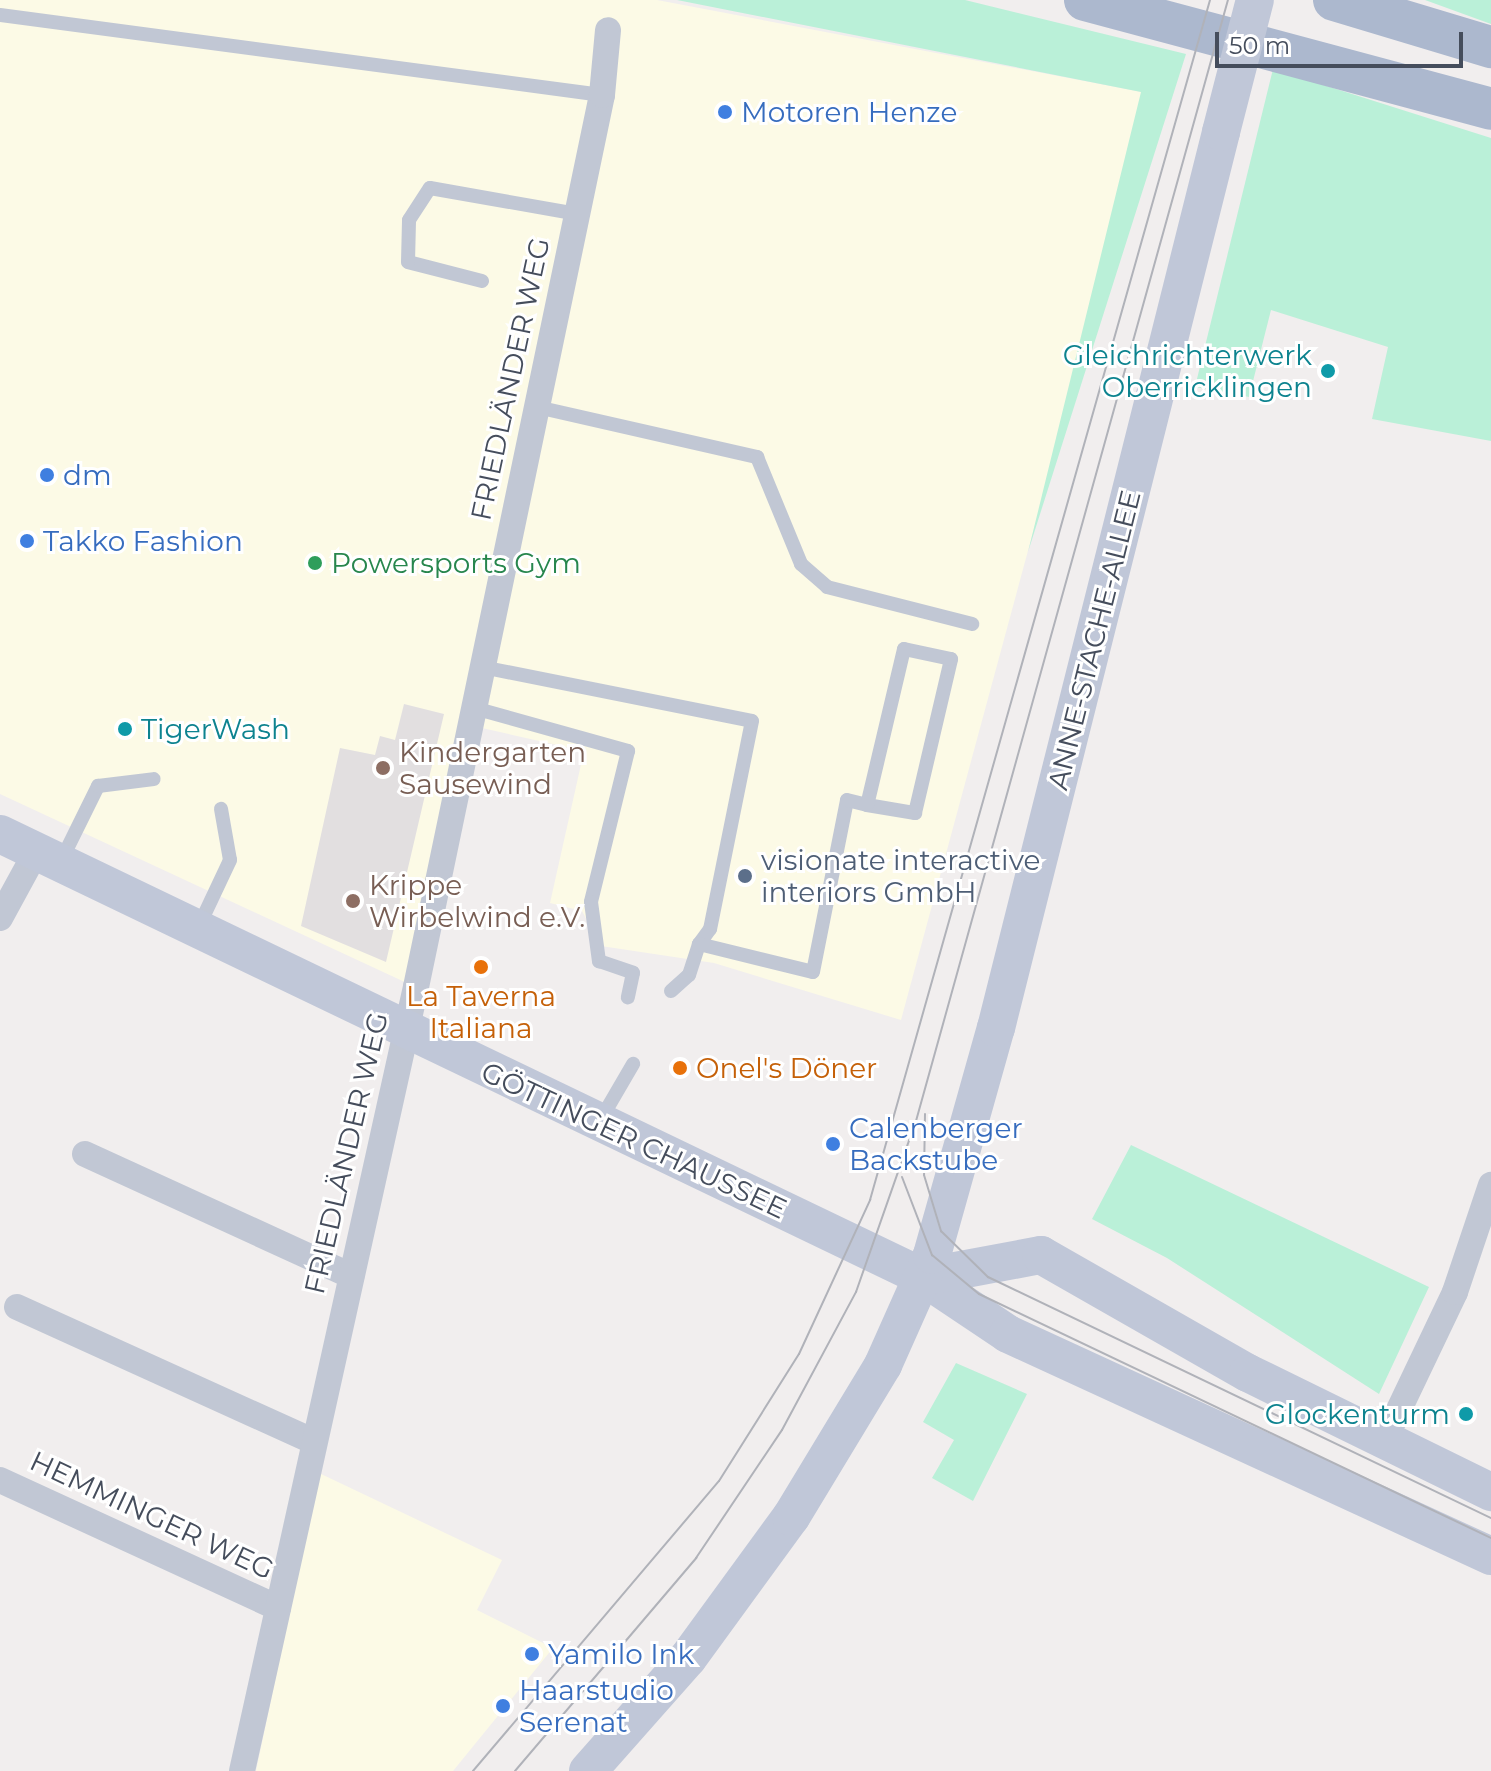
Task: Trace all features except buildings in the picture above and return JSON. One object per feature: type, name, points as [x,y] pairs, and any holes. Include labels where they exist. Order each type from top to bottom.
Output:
[{"type":"main road","points":[[1085,0],[1491,109]]},
{"type":"main road","points":[[1334,0],[1491,47]]},
{"type":"street","name":"ANNE-STACHE-ALLEE","points":[[588,1771],[688,1658],[791,1517],[883,1365],[923,1277],[996,1028],[1255,0]]},
{"type":"street","name":"FRIEDLÄNDER WEG","points":[[242,1771],[406,1031],[474,708],[602,95],[608,30]]},
{"type":"street","name":"GÖTTINGER CHAUSSEE","points":[[0,834],[598,1125],[923,1277],[1008,1334],[1491,1556]]},
{"type":"street","points":[[0,918],[48,858]]},
{"type":"street","points":[[85,1154],[351,1276]]},
{"type":"street","points":[[1384,1441],[1455,1292],[1491,1185]]},
{"type":"street","points":[[923,1277],[1041,1255],[1384,1441],[1491,1492]]},
{"type":"street","points":[[17,1307],[314,1442]]},
{"type":"street","name":"HEMMINGER WEG","points":[[0,1480],[278,1608]]},
{"type":"lane","points":[[0,15],[602,95]]},
{"type":"lane","points":[[482,281],[408,262],[409,220],[430,188],[577,214]]},
{"type":"lane","points":[[537,407],[757,457],[801,564],[827,587],[972,624]]},
{"type":"lane","points":[[699,944],[813,972],[847,800],[867,805],[915,813],[951,659],[904,649],[867,805]]},
{"type":"lane","points":[[482,667],[752,721],[710,929],[699,944],[689,975],[671,991]]},
{"type":"lane","points":[[474,708],[628,751],[591,902],[599,961],[633,973],[628,997]]},
{"type":"lane","points":[[48,858],[98,786],[154,779]]},
{"type":"lane","points":[[197,930],[230,860],[221,809]]},
{"type":"lane","points":[[598,1125],[633,1064]]},
{"type":"shaded area","points":[[0,0],[657,0],[1142,92],[1065,414],[901,1020],[714,963],[601,946],[582,911],[550,903],[584,751],[464,724],[409,984],[0,794]]},
{"type":"shaded area","points":[[404,704],[444,714],[386,962],[301,926],[340,748],[375,755],[380,736],[395,740]]},
{"type":"shaded area","points":[[319,1473],[502,1560],[477,1610],[553,1648],[453,1771],[256,1771]]},
{"type":"green space","points":[[677,0],[965,0],[1186,54],[1028,552],[1141,92]]},
{"type":"green space","points":[[1425,0],[1491,0],[1491,24]]},
{"type":"green space","points":[[1273,69],[1491,138],[1491,441],[1372,419],[1388,347],[1271,310],[1249,397],[1195,387]]},
{"type":"green space","points":[[1131,1145],[1429,1287],[1379,1394],[1167,1258],[1092,1219]]},
{"type":"green space","points":[[956,1363],[1027,1394],[973,1501],[932,1478],[954,1440],[923,1422]]},
{"type":"tram line","points":[[473,1771],[719,1481],[799,1354],[870,1200],[1210,0]]},
{"type":"tram line","points":[[515,1771],[696,1558],[782,1430],[856,1292],[916,1121],[1228,0]]},
{"type":"tram line","points":[[925,1114],[924,1175],[941,1231],[988,1277],[1491,1518]]},
{"type":"tram line","points":[[902,1177],[932,1255],[979,1294],[1491,1538]]},
{"type":"place","name":"Motoren Henze","points":[[725,112]]},
{"type":"place","name":"Gleichrichterwerk Oberricklingen","points":[[1328,371]]},
{"type":"place","name":"dm","points":[[47,475]]},
{"type":"place","name":"Takko Fashion","points":[[27,541]]},
{"type":"place","name":"Powersports Gym","points":[[315,563]]},
{"type":"place","name":"TigerWash","points":[[125,729]]},
{"type":"place","name":"Kindergarten Sausewind","points":[[383,768]]},
{"type":"place","name":"visionate interactive interiors GmbH","points":[[745,876]]},
{"type":"place","name":"Krippe Wirbelwind e.V.","points":[[353,901]]},
{"type":"place","name":"La Taverna Italiana","points":[[481,967]]},
{"type":"place","name":"Onel's Döner","points":[[680,1068]]},
{"type":"place","name":"Calenberger Backstube","points":[[833,1144]]},
{"type":"place","name":"Glockenturm","points":[[1466,1414]]},
{"type":"place","name":"Yamilo Ink","points":[[532,1654]]},
{"type":"place","name":"Haarstudio Serenat","points":[[503,1706]]}]
